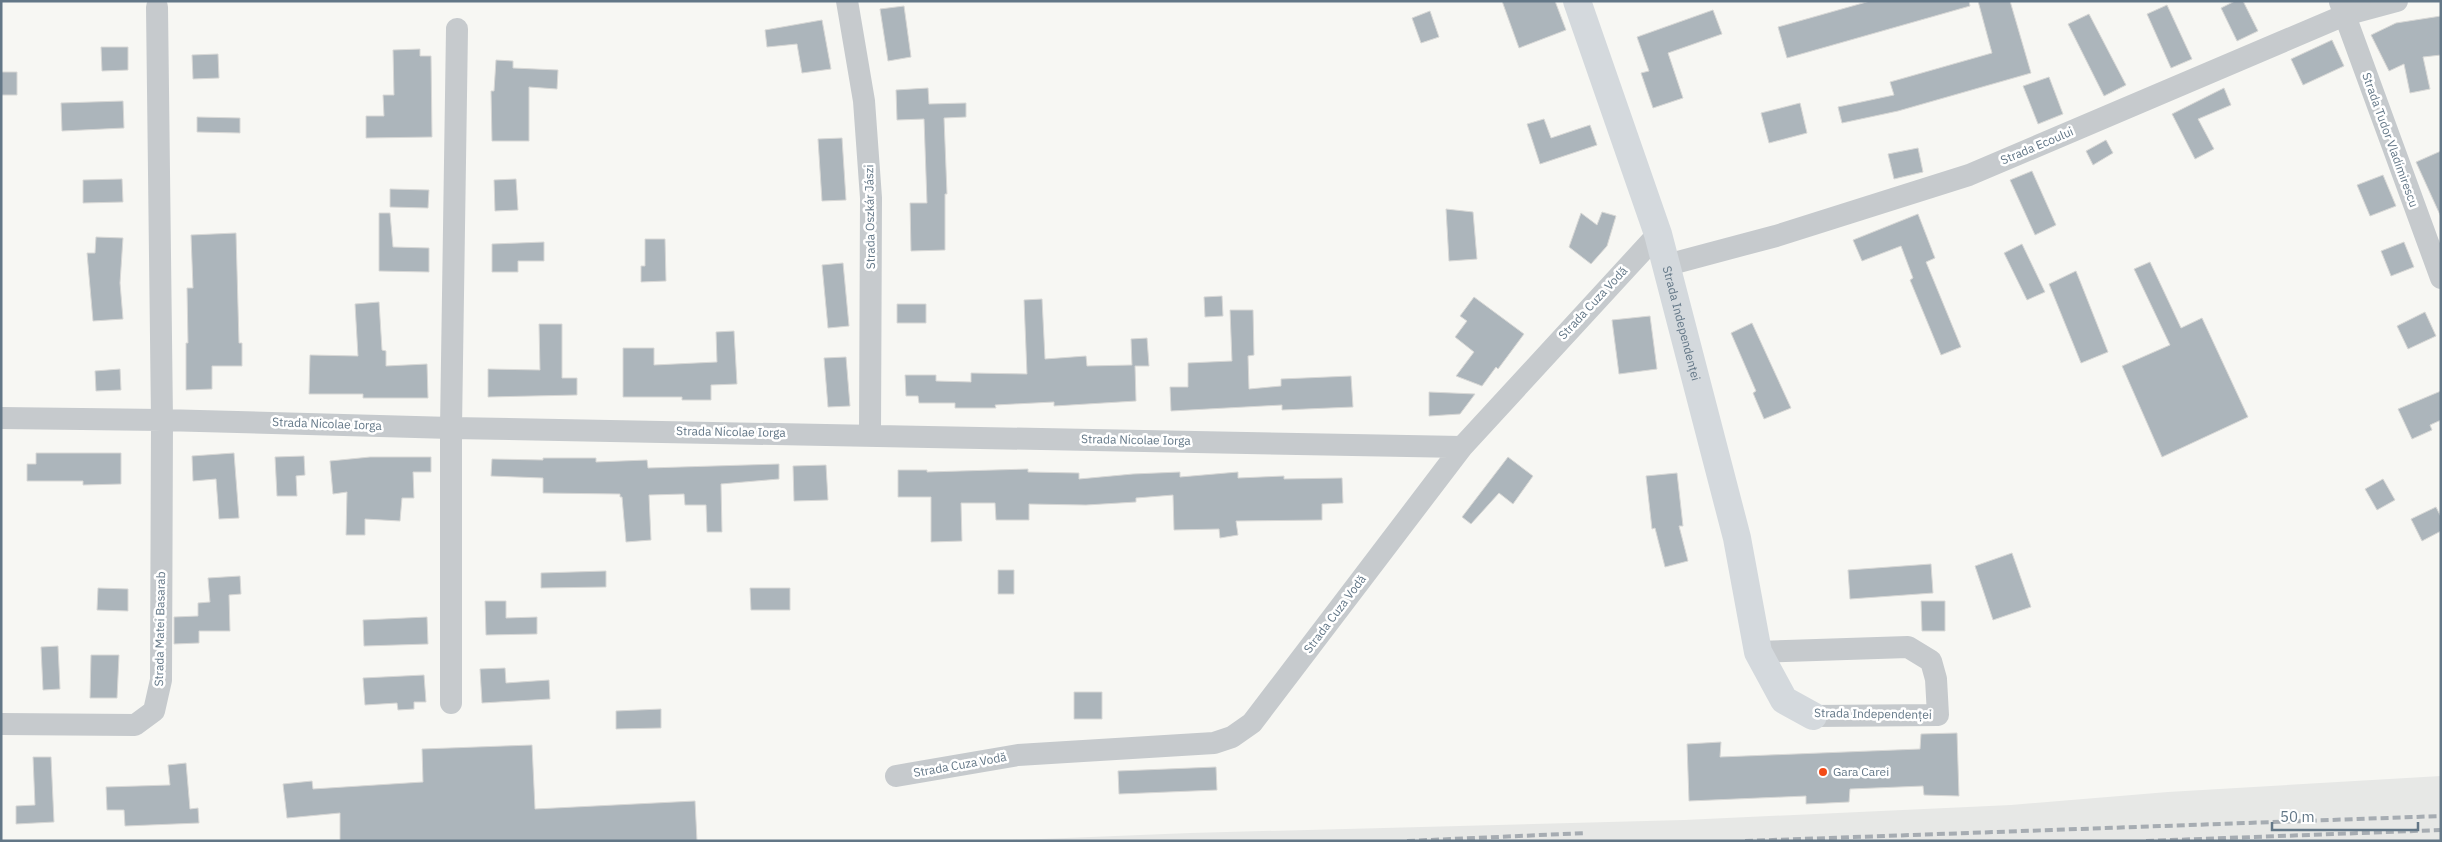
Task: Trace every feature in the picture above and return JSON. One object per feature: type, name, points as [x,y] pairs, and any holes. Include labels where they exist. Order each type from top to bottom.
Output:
[{"type":"street","name":"Strada Oszkár Jászi","points":[[847,1],[864,101],[871,198],[870,434]]},
{"type":"street","name":"Strada Independenței","points":[[1577,1],[1667,265],[1737,538],[1758,652],[1784,700],[1813,716],[1938,715],[1936,679],[1930,661],[1908,647],[1758,652]]},
{"type":"street","name":"Strada Ecoului","points":[[1667,265],[1776,236],[1969,175],[2342,8],[2397,1]]},
{"type":"street","name":"Strada Matei Basarab","points":[[1,724],[135,725],[154,711],[161,680],[162,420],[157,8]]},
{"type":"street","name":"Strada Tudor Vladimirescu","points":[[2342,8],[2441,278]]},
{"type":"street","points":[[451,703],[451,428],[457,28]]},
{"type":"street","name":"Strada Cuza Vodă","points":[[896,776],[1018,755],[1214,743],[1232,738],[1252,723],[1462,447],[1658,234]]},
{"type":"street","name":"Strada Nicolae Iorga","points":[[1,418],[1462,447]]},
{"type":"shaded area","points":[[2441,776],[2441,841],[988,841],[1190,833],[1684,820],[2011,805],[2168,792]]},
{"type":"building","points":[[1502,1],[1555,1],[1566,30],[1519,48]]},
{"type":"building","points":[[1870,1],[1969,1],[1970,6],[1787,58],[1778,27]]},
{"type":"building","points":[[1978,1],[2010,1],[2031,73],[1898,111],[1842,123],[1838,107],[1894,95],[1890,82],[1992,53]]},
{"type":"building","points":[[2235,1],[2243,1],[2258,31],[2237,41],[2221,8]]},
{"type":"building","points":[[2167,5],[2192,59],[2171,68],[2147,14]]},
{"type":"building","points":[[904,6],[911,57],[888,61],[880,9]]},
{"type":"building","points":[[1713,10],[1722,34],[1668,53],[1683,98],[1653,108],[1641,73],[1649,71],[1637,37]]},
{"type":"building","points":[[1430,11],[1439,37],[1421,43],[1412,18]]},
{"type":"building","points":[[2089,14],[2126,85],[2104,96],[2068,24]]},
{"type":"building","points":[[2441,16],[2441,55],[2423,57],[2430,89],[2410,93],[2404,64],[2389,71],[2371,35],[2396,23]]},
{"type":"building","points":[[822,20],[831,69],[802,73],[797,44],[767,47],[765,30]]},
{"type":"building","points":[[2332,40],[2344,66],[2303,85],[2291,59]]},
{"type":"building","points":[[101,47],[128,47],[128,70],[102,71]]},
{"type":"building","points":[[420,49],[420,56],[431,56],[432,137],[366,138],[366,116],[384,116],[383,95],[394,95],[393,50]]},
{"type":"building","points":[[218,54],[219,78],[193,79],[192,55]]},
{"type":"building","points":[[496,60],[513,61],[513,68],[558,70],[557,89],[529,87],[529,141],[492,141],[491,91],[494,91]]},
{"type":"building","points":[[1,72],[17,72],[17,95],[1,95]]},
{"type":"building","points":[[2049,77],[2063,114],[2038,124],[2023,86]]},
{"type":"building","points":[[928,88],[929,104],[966,103],[966,117],[944,118],[947,194],[945,194],[945,250],[911,251],[910,203],[927,203],[924,119],[897,120],[896,90]]},
{"type":"building","points":[[2224,88],[2231,105],[2198,119],[2214,149],[2195,159],[2172,114]]},
{"type":"building","points":[[123,101],[124,128],[62,131],[61,103]]},
{"type":"building","points":[[1800,103],[1807,133],[1769,143],[1761,113]]},
{"type":"building","points":[[197,117],[240,118],[240,133],[197,132]]},
{"type":"building","points":[[1544,119],[1551,138],[1590,125],[1597,145],[1540,164],[1527,124]]},
{"type":"building","points":[[842,138],[846,200],[822,201],[818,139]]},
{"type":"building","points":[[2106,140],[2113,153],[2093,165],[2086,151]]},
{"type":"building","points":[[1918,148],[1923,172],[1894,179],[1888,154]]},
{"type":"building","points":[[2441,151],[2441,217],[2416,162]]},
{"type":"building","points":[[2032,171],[2056,225],[2035,235],[2010,180]]},
{"type":"building","points":[[2383,175],[2396,206],[2370,216],[2357,185]]},
{"type":"building","points":[[122,179],[123,202],[83,203],[83,180]]},
{"type":"building","points":[[516,179],[518,210],[495,211],[494,180]]},
{"type":"building","points":[[390,189],[429,190],[428,208],[390,207]]},
{"type":"building","points":[[1446,209],[1473,212],[1477,259],[1449,261]]},
{"type":"building","points":[[1602,212],[1616,216],[1607,246],[1591,264],[1569,247],[1581,213],[1597,225]]},
{"type":"building","points":[[379,213],[390,213],[393,247],[429,248],[429,272],[379,271]]},
{"type":"building","points":[[1918,214],[1935,258],[1926,262],[1961,347],[1941,355],[1910,280],[1913,278],[1901,246],[1862,261],[1853,240]]},
{"type":"building","points":[[236,233],[239,343],[242,343],[242,366],[212,366],[212,389],[186,390],[186,343],[188,343],[187,288],[193,288],[191,235]]},
{"type":"building","points":[[96,237],[123,238],[120,283],[123,319],[93,321],[87,253],[95,253]]},
{"type":"building","points":[[645,239],[665,239],[666,281],[641,282],[641,266],[645,266]]},
{"type":"building","points":[[544,242],[544,261],[518,261],[518,272],[492,272],[492,244]]},
{"type":"building","points":[[2404,242],[2414,267],[2391,276],[2381,251]]},
{"type":"building","points":[[2022,244],[2045,292],[2027,300],[2004,253]]},
{"type":"building","points":[[2150,262],[2181,328],[2202,318],[2248,417],[2162,457],[2122,366],[2170,345],[2134,269]]},
{"type":"building","points":[[843,263],[849,326],[828,328],[822,265]]},
{"type":"building","points":[[2076,271],[2108,352],[2081,363],[2049,284]]},
{"type":"building","points":[[1222,296],[1223,316],[1205,317],[1204,297]]},
{"type":"building","points":[[1474,297],[1524,334],[1498,369],[1496,367],[1482,386],[1456,376],[1474,352],[1455,337],[1467,321],[1460,316]]},
{"type":"building","points":[[1042,299],[1045,359],[1086,356],[1087,366],[1132,365],[1131,339],[1147,338],[1149,366],[1135,366],[1136,401],[1054,406],[1054,402],[995,405],[996,408],[955,408],[955,403],[919,403],[918,396],[906,396],[905,375],[936,375],[936,381],[971,382],[971,373],[1027,374],[1024,300]]},
{"type":"building","points":[[379,302],[382,350],[386,351],[386,366],[427,364],[428,398],[363,398],[363,394],[309,394],[310,355],[358,356],[355,304]]},
{"type":"building","points":[[897,304],[926,304],[926,323],[897,323]]},
{"type":"building","points":[[1230,310],[1253,310],[1254,355],[1248,356],[1249,389],[1281,386],[1281,379],[1351,376],[1353,407],[1282,410],[1282,405],[1171,411],[1170,387],[1188,387],[1188,363],[1232,361]]},
{"type":"building","points":[[2425,312],[2436,336],[2408,349],[2397,326]]},
{"type":"building","points":[[1650,316],[1657,369],[1619,374],[1612,320]]},
{"type":"building","points":[[1752,323],[1791,408],[1764,419],[1753,393],[1756,391],[1731,333]]},
{"type":"building","points":[[539,324],[562,324],[562,378],[577,378],[577,395],[488,397],[488,369],[540,370]]},
{"type":"building","points":[[734,331],[737,384],[711,385],[711,400],[682,400],[682,397],[623,397],[623,348],[654,348],[654,365],[717,362],[716,332]]},
{"type":"building","points":[[846,357],[850,406],[828,407],[824,358]]},
{"type":"building","points":[[120,369],[121,390],[96,391],[95,371]]},
{"type":"building","points":[[2441,391],[2441,420],[2430,425],[2432,430],[2412,439],[2398,409]]},
{"type":"building","points":[[1429,392],[1475,394],[1460,414],[1429,416]]},
{"type":"building","points":[[36,453],[121,453],[121,484],[83,485],[83,481],[27,481],[27,464],[36,464]]},
{"type":"building","points":[[234,453],[239,518],[219,519],[216,479],[193,481],[192,456]]},
{"type":"building","points":[[304,456],[305,475],[296,476],[297,496],[277,496],[275,457]]},
{"type":"building","points":[[370,457],[431,457],[431,472],[413,472],[414,498],[402,498],[400,521],[365,519],[365,535],[346,535],[347,492],[333,494],[330,461]]},
{"type":"building","points":[[1508,457],[1533,476],[1513,504],[1499,493],[1471,524],[1462,517]]},
{"type":"building","points":[[543,458],[596,458],[596,462],[647,460],[648,468],[779,464],[779,479],[721,484],[722,532],[707,532],[706,505],[685,505],[684,494],[649,495],[651,540],[626,542],[622,497],[620,497],[620,494],[543,493],[543,478],[491,476],[492,459],[543,460]]},
{"type":"building","points":[[826,465],[828,500],[794,501],[793,466]]},
{"type":"building","points":[[1028,469],[1028,472],[1079,473],[1079,479],[1180,472],[1180,477],[1238,472],[1238,478],[1284,476],[1284,479],[1342,478],[1343,503],[1322,504],[1322,520],[1236,521],[1238,535],[1220,538],[1219,529],[1174,530],[1173,495],[1136,498],[1136,502],[1086,505],[1029,504],[1029,520],[996,520],[995,503],[961,503],[962,541],[931,542],[931,497],[898,497],[898,470],[927,470],[927,472]]},
{"type":"building","points":[[1677,473],[1683,526],[1679,526],[1688,561],[1665,567],[1655,528],[1652,529],[1646,476]]},
{"type":"building","points":[[2383,479],[2395,500],[2377,510],[2365,489]]},
{"type":"building","points":[[2436,507],[2441,517],[2441,531],[2422,541],[2411,519]]},
{"type":"building","points":[[2012,553],[2031,607],[1993,620],[1975,566]]},
{"type":"building","points":[[1931,564],[1933,593],[1850,599],[1848,570]]},
{"type":"building","points":[[998,570],[1014,570],[1014,594],[998,594]]},
{"type":"building","points":[[606,571],[606,587],[541,588],[541,573]]},
{"type":"building","points":[[240,576],[241,594],[229,595],[230,631],[199,631],[199,643],[174,644],[174,617],[198,616],[198,603],[210,602],[208,578]]},
{"type":"building","points":[[98,588],[128,589],[128,611],[97,610]]},
{"type":"building","points":[[750,588],[790,588],[790,610],[751,610]]},
{"type":"building","points":[[485,601],[506,601],[506,618],[537,617],[537,634],[486,635]]},
{"type":"building","points":[[1921,601],[1945,601],[1945,631],[1922,631]]},
{"type":"building","points":[[427,617],[428,644],[364,646],[363,620]]},
{"type":"building","points":[[58,646],[60,689],[43,690],[41,647]]},
{"type":"building","points":[[91,655],[119,655],[117,698],[90,698]]},
{"type":"building","points":[[505,668],[506,683],[549,680],[550,699],[482,703],[480,669]]},
{"type":"building","points":[[424,675],[426,702],[414,702],[414,709],[398,710],[397,703],[365,705],[363,678]]},
{"type":"building","points":[[1074,692],[1102,692],[1102,719],[1074,719]]},
{"type":"building","points":[[661,709],[661,728],[616,729],[616,711]]},
{"type":"building","name":"Gara Carei","points":[[1957,733],[1959,796],[1924,795],[1923,786],[1850,789],[1849,802],[1806,804],[1806,796],[1689,801],[1687,744],[1721,742],[1720,757],[1920,749],[1921,734]]},
{"type":"building","points":[[532,745],[535,809],[695,801],[697,841],[340,841],[340,813],[287,818],[283,784],[312,781],[313,789],[423,782],[422,749]]},
{"type":"building","points":[[33,757],[51,757],[54,822],[16,824],[16,806],[35,805]]},
{"type":"building","points":[[186,763],[190,809],[198,808],[199,823],[125,826],[124,810],[107,810],[106,787],[170,785],[168,765]]},
{"type":"building","points":[[1216,767],[1217,790],[1119,794],[1118,771]]},
{"type":"railway","points":[[1745,841],[2441,816]]},
{"type":"railway","points":[[2146,841],[2441,830]]},
{"type":"railway","points":[[1407,841],[1586,833]]},
{"type":"place","name":"Gara Carei","points":[[1823,772]]}]
